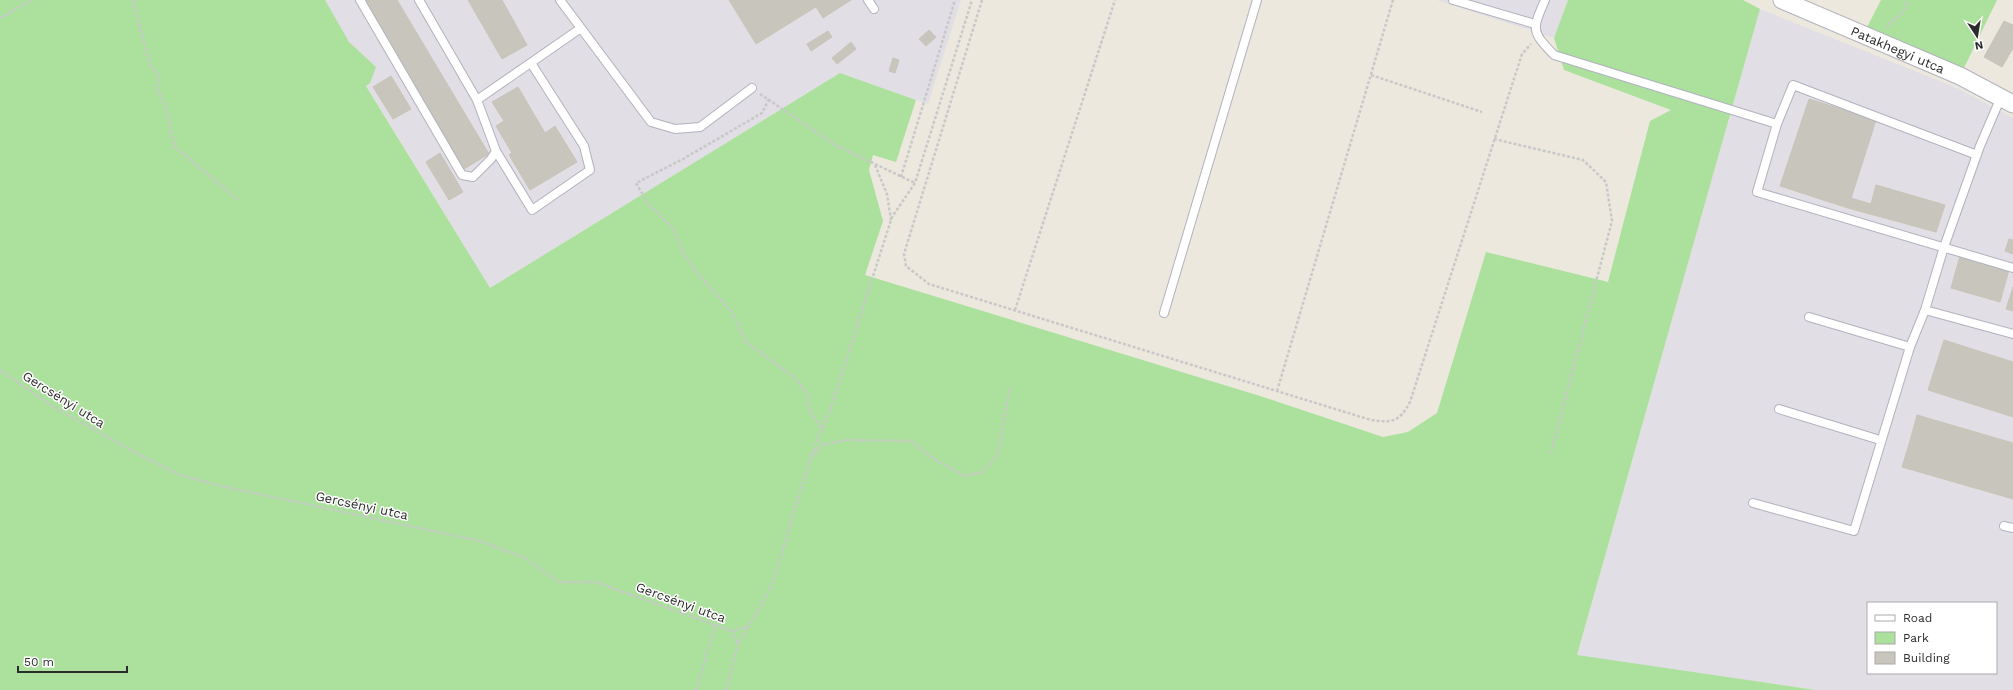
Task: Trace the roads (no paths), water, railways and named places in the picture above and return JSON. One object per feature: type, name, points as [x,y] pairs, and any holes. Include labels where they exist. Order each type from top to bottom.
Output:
[{"type":"street","name":"Patakhegyi utca","points":[[1782,0],[1960,76],[2009,100]]},
{"type":"lane","points":[[360,0],[462,175],[473,177],[492,160],[496,151]]},
{"type":"lane","points":[[419,0],[477,100],[496,151],[532,210],[590,170],[584,146],[531,63]]},
{"type":"lane","points":[[560,0],[651,122],[675,128],[700,127],[752,88]]},
{"type":"lane","points":[[868,0],[874,9]]},
{"type":"lane","points":[[1164,313],[1257,0]]},
{"type":"lane","points":[[1456,0],[1535,24]]},
{"type":"lane","points":[[1546,0],[1535,24],[1537,37],[1554,55],[1777,124]]},
{"type":"lane","points":[[477,100],[581,28]]},
{"type":"lane","points":[[1977,155],[1793,85],[1777,124],[1757,192],[2013,268]]},
{"type":"lane","points":[[1754,503],[1854,531],[1880,440],[1910,347],[1925,310],[1944,247],[1977,155],[2009,100]]},
{"type":"lane","points":[[1925,310],[2013,334]]},
{"type":"lane","points":[[1809,317],[1910,347]]},
{"type":"lane","points":[[1779,409],[1880,440]]},
{"type":"lane","points":[[2004,526],[2013,528]]}]
